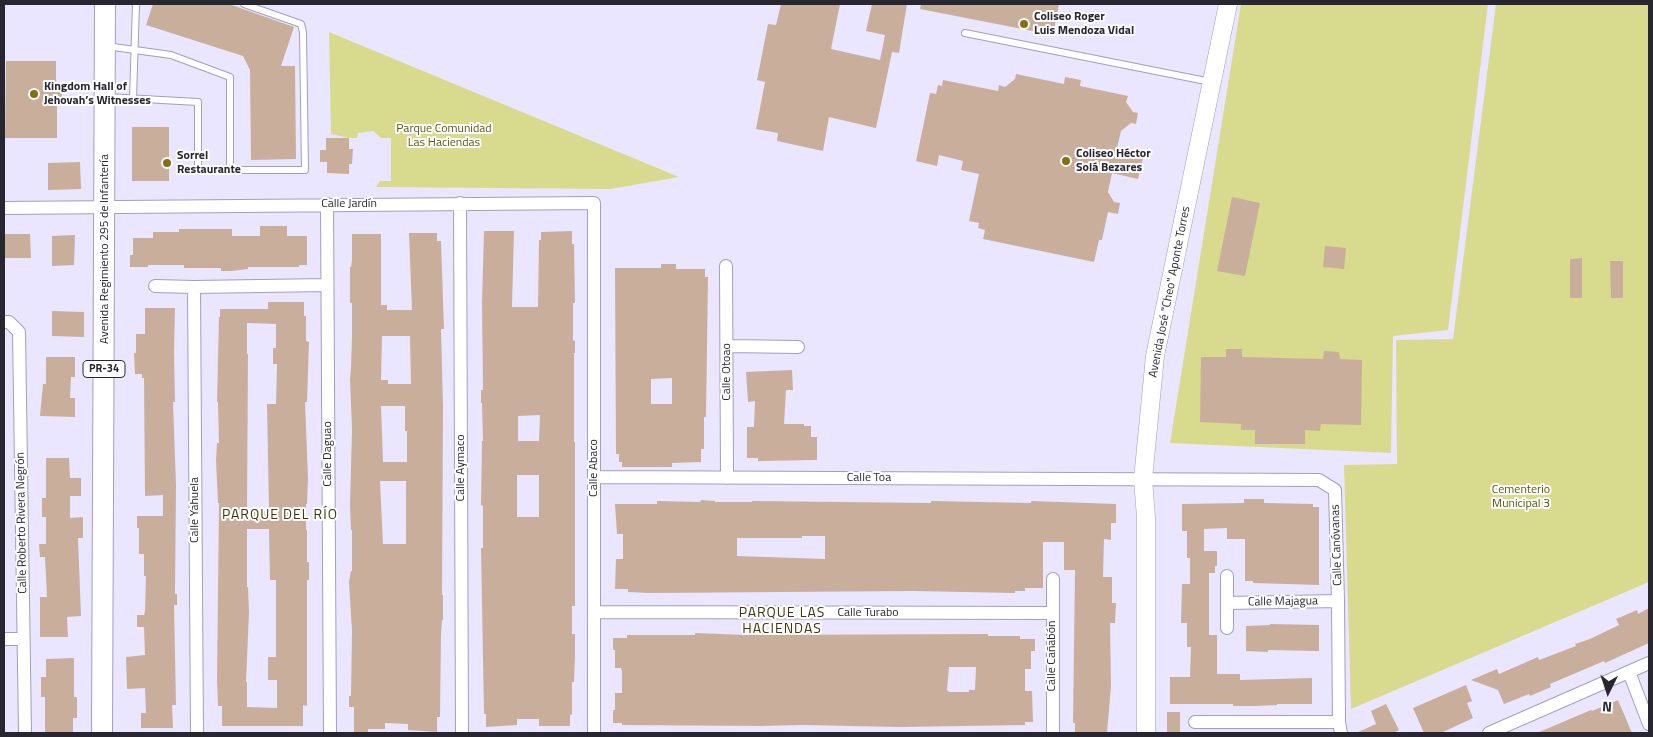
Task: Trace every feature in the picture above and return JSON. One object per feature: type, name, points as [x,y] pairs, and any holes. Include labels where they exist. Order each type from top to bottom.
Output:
[{"type":"main road","name":"Avenida Regimiento 295 de Infantería","points":[[102,733],[105,4]]},
{"type":"street","name":"Avenida José \"Cheo\" Aponte Torres","points":[[1146,733],[1146,518],[1143,479],[1155,356],[1228,4]]},
{"type":"street","name":"Calle Jardín","points":[[4,208],[594,203]]},
{"type":"street","name":"Calle Abaco","points":[[594,203],[594,733]]},
{"type":"street","name":"Calle Daguao","points":[[327,204],[330,733]]},
{"type":"street","name":"Calle Aymaco","points":[[460,204],[462,733]]},
{"type":"street","name":"Calle Otoao","points":[[726,266],[727,478]]},
{"type":"street","points":[[155,286],[327,285]]},
{"type":"street","name":"Calle Yahuela","points":[[194,287],[196,733]]},
{"type":"street","name":"Calle Roberto Rivera Negrón","points":[[4,322],[8,322],[19,332],[25,733]]},
{"type":"street","points":[[727,346],[798,346]]},
{"type":"street","name":"Calle Toa","points":[[594,477],[1143,479]]},
{"type":"street","name":"Calle Canóvanas","points":[[1143,479],[1319,480],[1335,490],[1340,728]]},
{"type":"street","points":[[1227,628],[1228,576]]},
{"type":"street","name":"Calle Cañabón","points":[[1053,579],[1053,733]]},
{"type":"street","name":"Calle Majagua","points":[[1227,603],[1338,601]]},
{"type":"street","name":"Calle Turabo","points":[[594,612],[1052,613]]},
{"type":"street","points":[[4,639],[24,640]]},
{"type":"street","points":[[1489,733],[1649,663]]},
{"type":"street","points":[[1629,672],[1649,724]]},
{"type":"street","points":[[1195,722],[1340,728]]},
{"type":"lane","points":[[133,98],[136,4]]},
{"type":"lane","points":[[105,97],[198,102],[198,170],[305,170],[303,32],[300,24],[244,4]]},
{"type":"lane","points":[[965,33],[1212,82]]},
{"type":"lane","points":[[105,46],[171,55],[230,77],[230,170]]},
{"type":"green space","points":[[1241,4],[1488,4],[1448,330],[1393,336],[1391,453],[1170,443]]},
{"type":"green space","name":"Cementerio Municipal 3","points":[[1496,4],[1649,4],[1649,582],[1351,709],[1344,465],[1397,464],[1396,340],[1453,339]]},
{"type":"green space","name":"Parque Comunidad Las Haciendas","points":[[329,32],[679,177],[611,189],[376,187],[380,181],[391,181],[391,138],[381,138],[373,131],[358,133],[357,138],[331,134]]},
{"type":"building","points":[[153,4],[229,4],[294,27],[281,66],[295,66],[296,159],[251,160],[250,70],[243,56],[146,25]]},
{"type":"building","points":[[781,4],[840,4],[831,49],[880,60],[885,35],[866,31],[872,4],[907,4],[899,53],[892,52],[876,128],[829,117],[823,151],[777,141],[778,133],[756,129],[765,82],[757,80],[768,24],[776,25]]},
{"type":"building","name":"Coliseo Roger Luis Mendoza Vidal","points":[[921,4],[1059,4],[1053,35],[920,9]]},
{"type":"building","name":"Kingdom Hall of Jehovah’s Witnesses","points":[[6,61],[56,61],[56,86],[62,88],[62,101],[57,101],[57,138],[5,138]]},
{"type":"building","name":"Coliseo Héctor Solá Bezares","points":[[1016,74],[1064,84],[1065,77],[1081,80],[1080,86],[1128,96],[1126,102],[1133,112],[1138,113],[1136,124],[1131,123],[1121,131],[1117,148],[1144,154],[1138,179],[1112,173],[1108,192],[1114,202],[1120,203],[1118,214],[1108,212],[1102,240],[1099,240],[1094,262],[983,239],[985,230],[978,228],[979,223],[969,221],[979,174],[961,170],[963,161],[939,155],[937,166],[916,161],[930,93],[936,94],[938,85],[942,86],[943,80],[998,91],[999,85],[1005,87],[1015,79]]},
{"type":"building","points":[[132,127],[169,127],[169,181],[132,181]]},
{"type":"building","points":[[326,138],[349,138],[349,149],[353,149],[352,164],[349,164],[349,174],[327,173],[327,162],[320,162],[320,150],[326,150]]},
{"type":"building","points":[[80,162],[81,189],[48,190],[48,163]]},
{"type":"building","points":[[1232,197],[1260,203],[1245,276],[1217,271]]},
{"type":"building","points":[[260,226],[287,226],[287,236],[307,236],[307,265],[299,265],[299,267],[248,267],[248,269],[232,271],[221,271],[221,268],[184,268],[184,265],[130,267],[130,255],[133,255],[133,238],[153,238],[153,232],[179,232],[179,229],[232,229],[232,236],[260,236]]},
{"type":"building","points":[[484,231],[514,231],[512,307],[538,307],[539,240],[541,240],[541,232],[572,231],[575,303],[573,303],[573,341],[575,340],[575,606],[572,606],[572,634],[575,634],[575,656],[570,726],[539,726],[539,719],[517,719],[517,725],[486,727],[486,714],[484,714],[481,548],[483,548],[483,506],[481,505],[483,441],[481,403],[481,390],[483,390],[482,302]],"holes":[[[540,415],[539,441],[518,441],[518,416]],[[517,475],[539,475],[539,517],[517,517]]]},
{"type":"building","points":[[409,233],[437,233],[437,241],[441,241],[444,329],[441,329],[443,620],[441,634],[440,717],[437,717],[437,732],[408,730],[408,724],[385,723],[385,729],[368,729],[368,732],[354,732],[354,707],[349,707],[349,696],[351,696],[352,631],[349,582],[352,571],[350,379],[352,303],[350,303],[350,267],[352,260],[352,234],[381,234],[381,305],[387,305],[387,310],[412,310]],"holes":[[[382,336],[410,336],[411,384],[388,384],[388,380],[381,380]],[[381,406],[405,406],[407,462],[383,462]],[[380,481],[406,481],[406,544],[383,544]]]},
{"type":"building","points":[[4,234],[30,234],[31,258],[4,258]]},
{"type":"building","points":[[75,235],[74,265],[52,266],[52,236]]},
{"type":"building","points":[[1325,246],[1346,248],[1344,269],[1323,267]]},
{"type":"building","points":[[1582,258],[1582,298],[1570,298],[1570,259]]},
{"type":"building","points":[[1610,261],[1623,261],[1623,298],[1611,298]]},
{"type":"building","points":[[661,264],[676,264],[676,269],[705,269],[705,277],[708,277],[704,449],[701,449],[701,462],[672,463],[672,467],[622,467],[622,462],[619,462],[619,454],[616,454],[615,268],[661,268]],"holes":[[[672,378],[672,404],[651,404],[651,379]]]},
{"type":"building","points":[[268,302],[304,302],[306,341],[309,342],[307,402],[305,402],[308,478],[306,530],[307,562],[309,562],[309,580],[307,580],[307,706],[303,705],[303,726],[222,726],[222,706],[218,706],[217,680],[219,503],[216,460],[217,443],[219,443],[217,402],[219,317],[220,309],[268,309]],"holes":[[[247,323],[276,324],[276,348],[273,348],[273,364],[277,364],[276,404],[267,404],[269,511],[247,511]],[[247,529],[269,529],[270,580],[276,580],[276,657],[268,657],[268,680],[277,680],[277,708],[247,707],[246,682],[249,612]]]},
{"type":"building","points":[[145,308],[175,308],[175,402],[173,402],[176,485],[175,594],[177,594],[177,605],[174,605],[176,705],[172,705],[173,728],[141,728],[141,713],[146,713],[145,688],[127,689],[126,657],[145,655],[144,627],[137,627],[137,615],[144,615],[145,611],[146,576],[144,576],[144,554],[139,554],[137,516],[163,516],[163,495],[145,496],[144,378],[142,378],[142,374],[135,374],[134,353],[136,353],[136,334],[145,334]]},
{"type":"building","points":[[52,311],[84,312],[84,337],[52,336]]},
{"type":"building","points":[[1226,349],[1242,349],[1242,357],[1323,359],[1324,351],[1339,352],[1340,359],[1362,360],[1361,425],[1321,424],[1320,431],[1305,430],[1305,444],[1255,444],[1255,430],[1241,430],[1241,424],[1200,422],[1201,357],[1226,357]]},
{"type":"building","points":[[46,357],[75,357],[75,377],[71,377],[70,398],[75,398],[75,417],[40,416],[43,384],[46,384]]},
{"type":"building","points":[[792,370],[793,390],[786,390],[784,424],[811,426],[811,437],[817,437],[817,460],[758,461],[758,458],[747,458],[747,427],[754,427],[755,401],[748,402],[746,372]]},
{"type":"building","points":[[46,458],[69,458],[70,478],[81,478],[81,496],[70,496],[70,518],[83,517],[83,538],[78,538],[81,616],[67,617],[68,637],[40,637],[40,597],[47,597],[45,557],[40,557],[39,544],[46,544],[46,517],[42,517],[42,498],[46,498]]},
{"type":"building","points":[[1244,499],[1264,499],[1264,503],[1313,504],[1313,507],[1319,507],[1319,585],[1253,583],[1253,581],[1245,581],[1245,539],[1227,539],[1227,528],[1204,529],[1204,551],[1217,551],[1215,573],[1209,573],[1209,635],[1217,635],[1217,674],[1240,674],[1240,680],[1312,678],[1312,704],[1233,706],[1233,704],[1170,704],[1170,677],[1190,677],[1191,647],[1187,647],[1187,623],[1181,623],[1182,584],[1190,584],[1190,558],[1187,558],[1187,531],[1182,531],[1182,504],[1244,503]]},
{"type":"building","points":[[701,500],[715,502],[931,503],[931,501],[1031,503],[1031,501],[1116,504],[1116,523],[1111,523],[1111,540],[1104,539],[1103,577],[1112,577],[1112,603],[1116,603],[1115,623],[1110,623],[1111,686],[1107,733],[1075,732],[1075,723],[1073,723],[1075,570],[1064,570],[1064,542],[1043,542],[1043,588],[1025,588],[1025,591],[1015,591],[1015,593],[914,591],[649,593],[628,592],[628,589],[615,589],[616,559],[623,559],[623,534],[617,534],[615,504],[657,504],[657,501],[700,502]],"holes":[[[825,536],[825,559],[737,556],[737,538]]]},
{"type":"building","points":[[1649,608],[1649,643],[1605,663],[1604,661],[1550,684],[1551,687],[1530,696],[1529,694],[1504,704],[1498,690],[1471,680],[1497,669],[1499,674],[1538,657],[1539,660],[1576,646],[1575,644],[1619,625],[1616,619],[1637,610],[1638,614]]},
{"type":"building","points":[[1270,624],[1319,625],[1319,651],[1246,651],[1246,626]]},
{"type":"building","points":[[695,633],[746,635],[988,634],[988,636],[1020,636],[1020,639],[1035,639],[1035,651],[1031,651],[1031,669],[1025,669],[1025,691],[1032,691],[1033,722],[1025,722],[1025,725],[900,727],[622,725],[622,723],[613,723],[615,693],[622,693],[622,671],[621,668],[615,668],[613,638],[627,638],[627,635],[695,635]],"holes":[[[949,667],[976,667],[975,690],[969,690],[969,692],[949,692],[947,690]]]},
{"type":"building","points":[[74,658],[74,697],[77,697],[77,718],[73,718],[73,733],[45,733],[45,697],[41,697],[41,677],[46,677],[46,659]]},
{"type":"building","points":[[1466,685],[1472,701],[1467,703],[1473,718],[1441,733],[1424,733],[1413,708]]},
{"type":"building","points":[[1618,700],[1632,733],[1537,733],[1591,710]]},
{"type":"building","points":[[1386,704],[1399,730],[1393,733],[1356,733],[1376,724],[1371,711]]},
{"type":"building","points":[[1167,712],[1180,712],[1180,733],[1167,733]]},
{"type":"place","name":"Coliseo Roger Luis Mendoza Vidal","points":[[1024,24]]},
{"type":"place","name":"Kingdom Hall of Jehovah’s Witnesses","points":[[34,94]]},
{"type":"place","name":"Coliseo Héctor Solá Bezares","points":[[1066,161]]},
{"type":"place","name":"Sorrel Restaurante","points":[[167,163]]},
{"type":"district","name":"PARQUE DEL RÍO","points":[[280,516]]},
{"type":"district","name":"PARQUE LAS HACIENDAS","points":[[782,622]]}]
